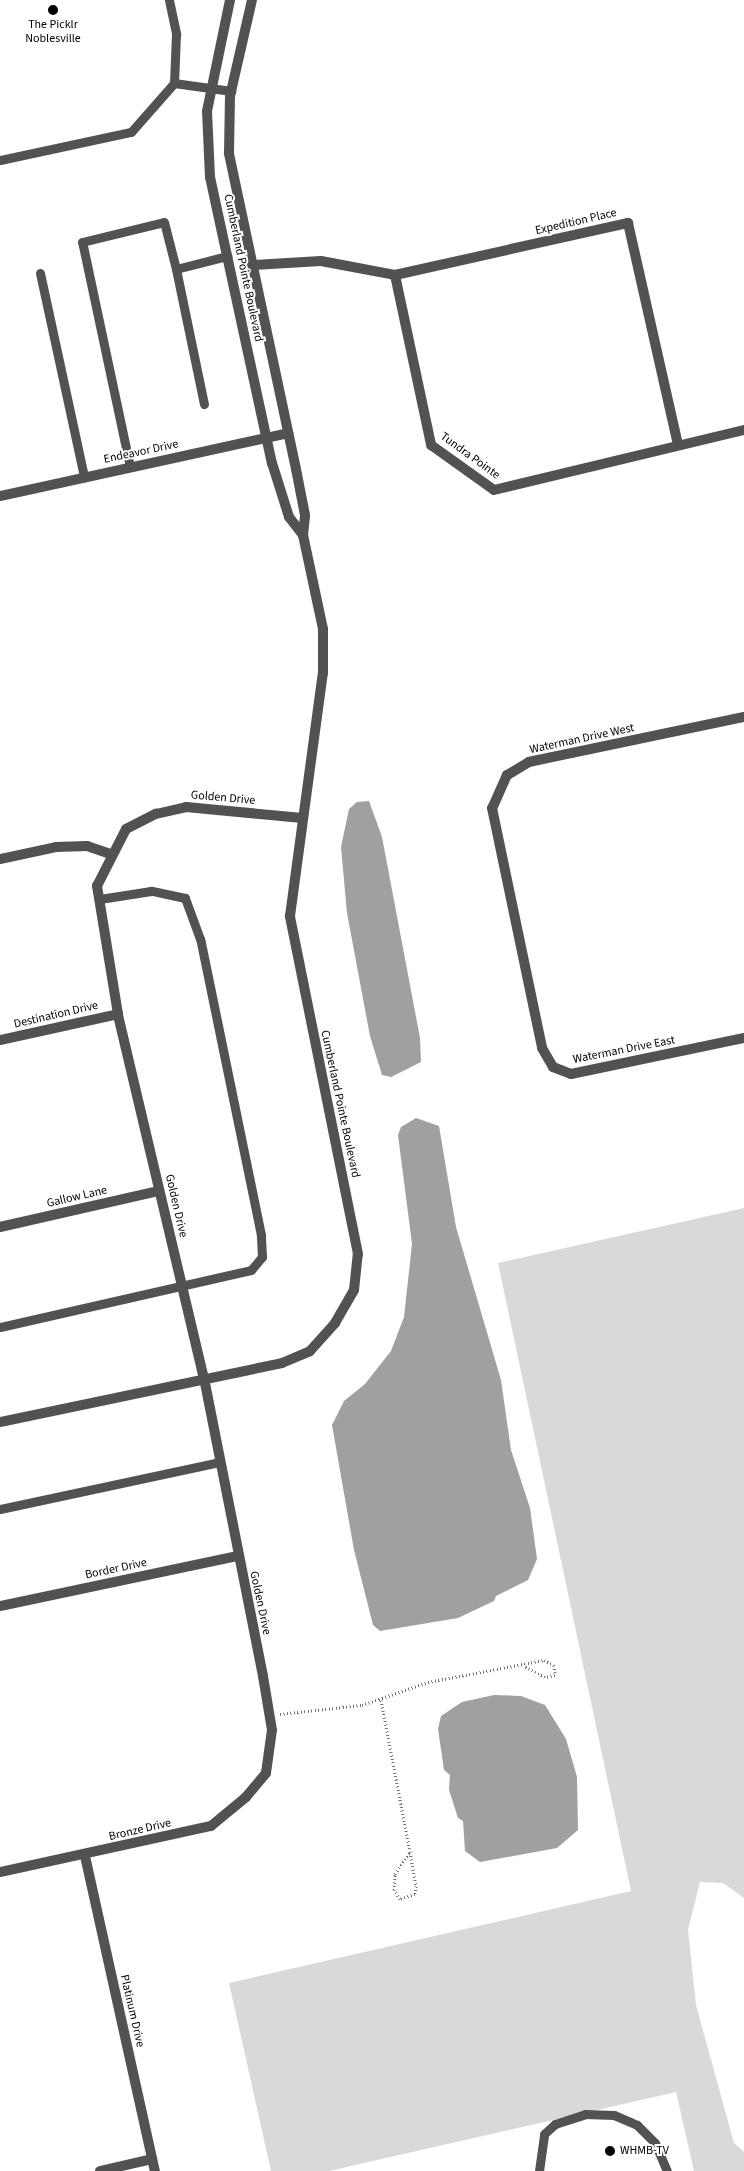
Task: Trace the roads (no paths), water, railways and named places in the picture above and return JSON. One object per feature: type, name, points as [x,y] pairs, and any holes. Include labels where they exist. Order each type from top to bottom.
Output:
[{"type":"street","name":"Cumberland Pointe Boulevard","points":[[230,0],[210,87],[206,134],[210,177],[266,437],[289,516],[302,535]]},
{"type":"street","name":"Cumberland Pointe Boulevard","points":[[0,1422],[282,1363],[310,1350],[335,1323],[354,1290],[358,1254],[290,916],[323,649],[302,535],[305,515],[229,153],[231,91],[252,0]]},
{"type":"street","name":"Expedition Place","points":[[395,275],[628,223],[678,444]]},
{"type":"street","points":[[252,265],[321,261],[395,275]]},
{"type":"street","name":"Tundra Pointe","points":[[395,275],[431,445],[494,490],[678,444],[744,430]]},
{"type":"street","name":"Endeavor Drive","points":[[0,496],[288,433]]},
{"type":"street","name":"Waterman Drive West","points":[[519,938],[492,808],[507,775],[529,762],[744,717]]},
{"type":"street","name":"Golden Drive","points":[[266,1773],[272,1730],[269,1714],[204,1380],[118,1014],[97,886],[110,854],[126,829],[156,814],[186,808],[302,818]]},
{"type":"street","points":[[0,860],[56,847],[87,846],[110,854]]},
{"type":"street","name":"Waterman Drive East","points":[[519,938],[542,1048],[561,1073],[596,1070],[744,1038]]},
{"type":"street","name":"Destination Drive","points":[[0,1040],[118,1014]]},
{"type":"street","name":"Gallow Lane","points":[[0,1227],[159,1191]]},
{"type":"street","name":"Border Drive","points":[[0,1606],[237,1556]]},
{"type":"street","name":"Bronze Drive","points":[[0,1872],[85,1856],[211,1826],[246,1797],[266,1773]]},
{"type":"street","name":"Platinum Drive","points":[[85,1856],[155,2171]]},
{"type":"street","points":[[100,2171],[152,2159]]},
{"type":"lane","points":[[0,160],[130,132],[174,82],[176,34],[169,0]]},
{"type":"lane","points":[[174,82],[231,91]]},
{"type":"lane","points":[[130,467],[82,242],[164,222],[176,268],[204,404]]},
{"type":"lane","points":[[176,268],[227,256]]},
{"type":"lane","points":[[40,274],[84,477]]},
{"type":"lane","points":[[0,1327],[182,1288],[251,1270],[262,1257],[261,1234],[200,940],[185,898],[177,893],[151,891],[100,899]]},
{"type":"lane","points":[[0,1510],[219,1462]]},
{"type":"lane","points":[[539,2171],[544,2134],[555,2124],[585,2114],[614,2115],[637,2125],[655,2143],[667,2171]]},
{"type":"place","name":"The Picklr Noblesville","points":[[53,10]]},
{"type":"place","name":"WHMB-TV","points":[[610,2151]]}]
